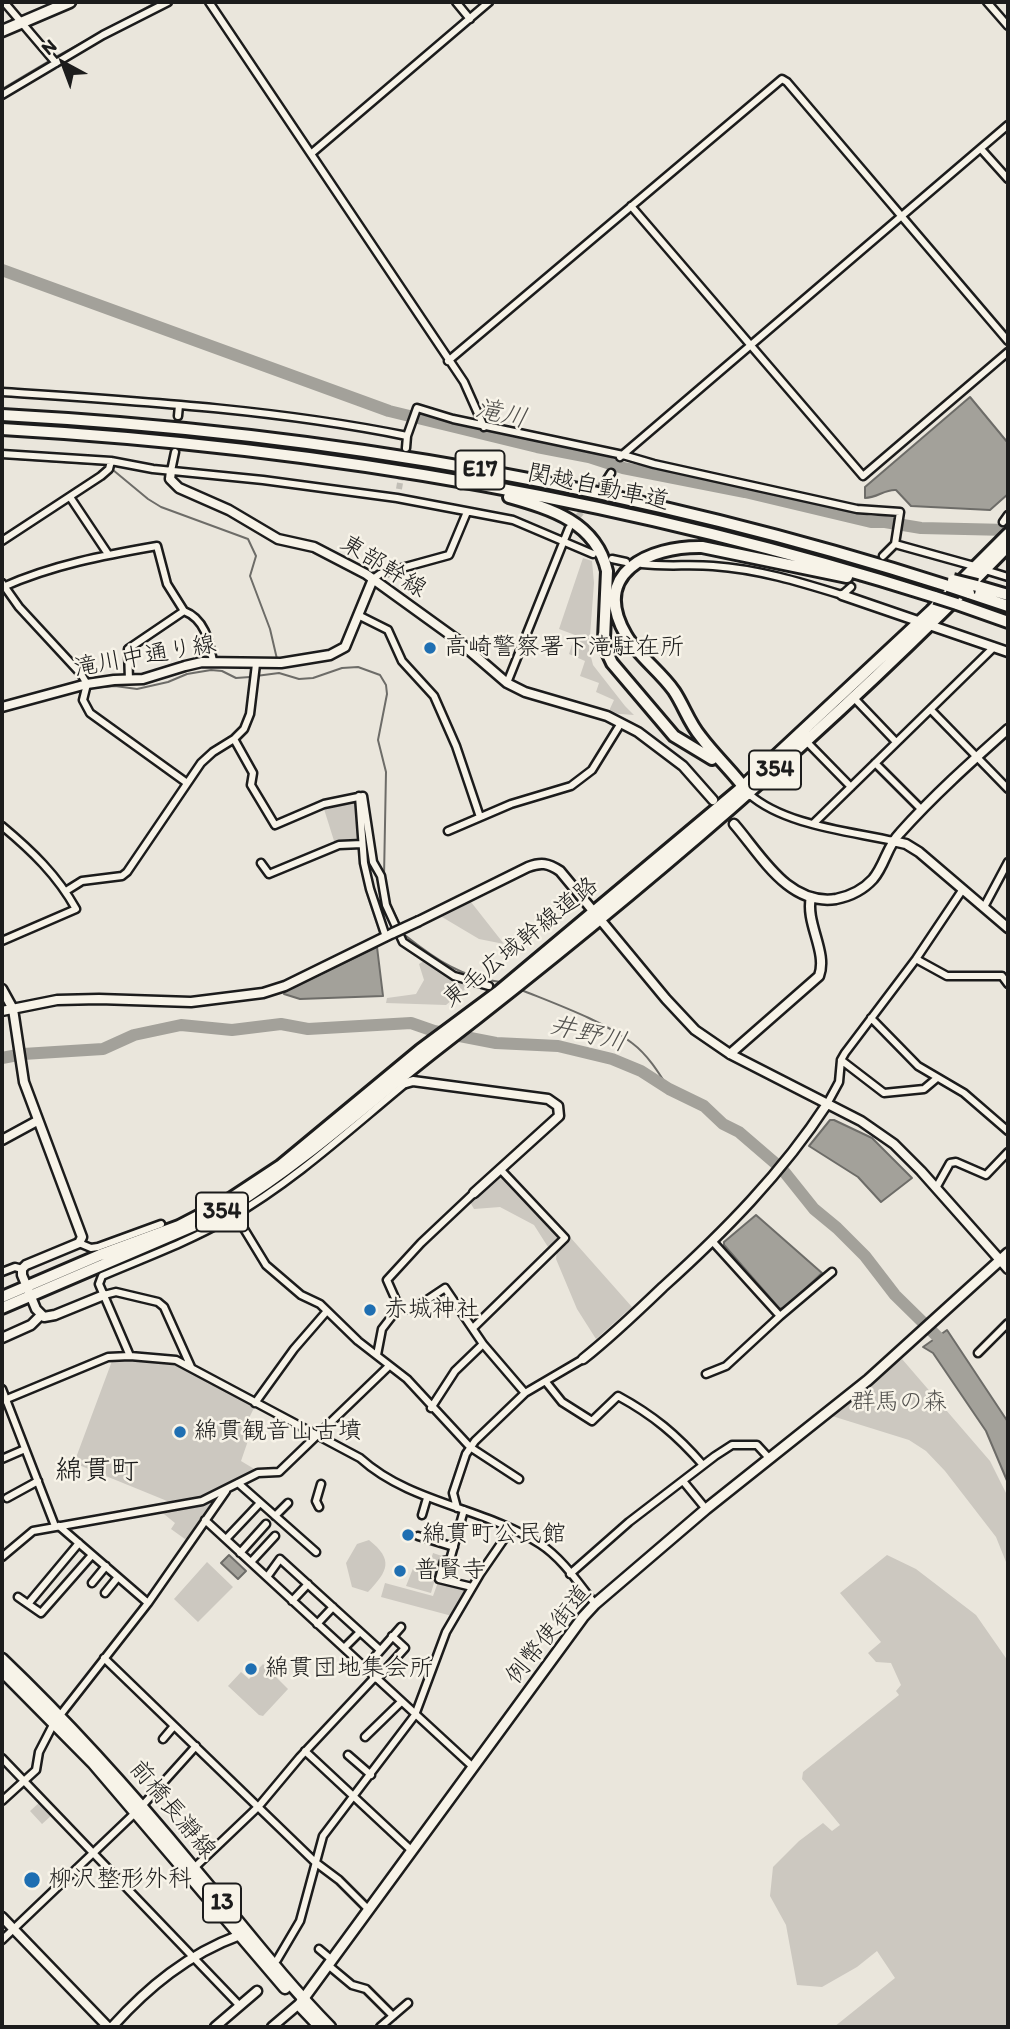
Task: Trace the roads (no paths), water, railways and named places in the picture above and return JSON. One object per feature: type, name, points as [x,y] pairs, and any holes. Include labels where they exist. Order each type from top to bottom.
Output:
[{"type":"highway","name":"関越自動車道","points":[[2,415],[206,431],[460,467],[671,510],[951,583],[1008,606]]},
{"type":"highway","name":"関越自動車道","points":[[2,429],[290,455],[456,481],[577,504],[705,533],[908,589],[1008,622]]},
{"type":"highway","points":[[456,481],[548,508],[577,524],[588,534],[600,550],[607,571],[604,639],[612,663],[669,731],[706,753],[744,790]]},
{"type":"highway","name":"東毛広域幹線道路","points":[[2,1297],[29,1291],[174,1236],[230,1207],[285,1171],[407,1067],[475,1014],[498,990],[523,976],[597,916],[744,790],[925,622],[1007,540]]},
{"type":"highway","points":[[744,790],[702,738],[674,692],[626,636],[619,619],[616,598],[627,571],[640,559],[658,551],[683,546],[702,547],[908,589]]},
{"type":"highway","points":[[973,590],[1008,595]]},
{"type":"highway","name":"東毛広域幹線道路","points":[[744,790],[806,741],[853,697],[925,622]]},
{"type":"highway","name":"東毛広域幹線道路","points":[[2,1308],[29,1291]]},
{"type":"main road","points":[[2,31],[70,2]]},
{"type":"main road","name":"例幣使街道","points":[[301,2002],[595,1604],[706,1509],[897,1355],[1004,1256]]},
{"type":"main road","name":"前橋長瀞線","points":[[2,1659],[194,1868],[272,1963],[320,2027]]},
{"type":"main road","name":"前橋長瀞線","points":[[2,1671],[57,1719]]},
{"type":"main road","name":"前橋長瀞線","points":[[139,1809],[240,1935],[301,2002],[330,2027]]},
{"type":"street","points":[[4,2],[56,63]]},
{"type":"street","points":[[2,95],[103,35],[168,2]]},
{"type":"street","points":[[209,2],[464,382],[484,427]]},
{"type":"street","points":[[456,2],[470,19]]},
{"type":"street","points":[[312,153],[489,2]]},
{"type":"street","points":[[987,2],[1008,26]]},
{"type":"street","points":[[448,361],[782,79],[1008,341]]},
{"type":"street","points":[[621,457],[1008,125]]},
{"type":"street","points":[[981,149],[1008,180]]},
{"type":"street","points":[[631,206],[863,476],[1008,352]]},
{"type":"street","points":[[2,392],[179,405],[340,423],[407,436]]},
{"type":"street","points":[[178,416],[179,405]]},
{"type":"street","points":[[406,448],[407,436],[417,408],[484,427],[857,509],[900,512],[895,544],[883,556]]},
{"type":"street","points":[[171,471],[175,453]]},
{"type":"street","points":[[2,454],[262,480],[397,498],[522,523],[593,554]]},
{"type":"street","points":[[2,541],[70,496],[110,465]]},
{"type":"street","name":"東部幹線","points":[[171,471],[171,481],[179,488],[229,510],[278,539],[314,547],[373,579],[456,639],[507,683],[525,692],[600,714],[621,723],[669,754],[713,800]]},
{"type":"street","points":[[604,485],[611,473]]},
{"type":"street","points":[[397,498],[399,489]]},
{"type":"street","points":[[70,496],[108,555]]},
{"type":"street","points":[[373,579],[380,574],[449,555],[467,512]]},
{"type":"street","points":[[1003,522],[1008,515]]},
{"type":"street","points":[[507,683],[569,528]]},
{"type":"street","points":[[895,544],[1008,577]]},
{"type":"street","points":[[187,783],[90,713],[83,700],[87,684],[81,674],[3,586],[31,575],[108,555],[157,546],[167,584],[184,611],[195,617],[203,627],[213,661]]},
{"type":"street","points":[[612,559],[626,562]]},
{"type":"street","points":[[642,565],[714,566],[783,577],[925,622],[1008,652]]},
{"type":"street","name":"滝川中通り線","points":[[2,706],[87,684],[143,679],[185,666],[213,661],[277,663],[337,652],[345,647],[373,579]]},
{"type":"street","points":[[842,595],[851,587]]},
{"type":"street","points":[[129,680],[128,649],[184,611]]},
{"type":"street","points":[[358,615],[387,630],[402,661],[434,696],[456,746],[480,817]]},
{"type":"street","points":[[814,823],[995,647]]},
{"type":"street","points":[[65,891],[82,881],[122,876],[187,783],[213,751],[244,729],[250,714],[256,664]]},
{"type":"street","points":[[853,697],[896,742]]},
{"type":"street","points":[[931,709],[1008,789]]},
{"type":"street","points":[[448,831],[511,804],[571,786],[592,770],[621,723]]},
{"type":"street","points":[[734,824],[784,883],[796,892],[811,897],[833,899],[853,894],[878,873],[893,841],[922,810],[1008,729]]},
{"type":"street","points":[[233,739],[253,773],[251,785],[275,825],[324,804],[363,796],[373,862],[381,876],[392,935]]},
{"type":"street","points":[[806,741],[851,787]]},
{"type":"street","points":[[875,763],[922,810]]},
{"type":"street","points":[[744,790],[770,809],[914,849],[1007,925]]},
{"type":"street","points":[[359,796],[362,844],[370,889],[392,935],[454,975],[498,990]]},
{"type":"street","points":[[2,826],[47,865],[76,909],[2,941]]},
{"type":"street","points":[[261,863],[269,874],[339,845],[362,844]]},
{"type":"street","points":[[984,907],[1008,862]]},
{"type":"street","points":[[2,1011],[57,1000],[191,1002],[263,993],[285,986],[538,863],[546,863],[560,871],[695,1030],[730,1054],[861,1121],[894,1144],[1004,1256],[1008,1269]]},
{"type":"street","points":[[472,1587],[439,1579],[444,1560],[450,1560],[454,1547],[461,1509],[453,1493],[470,1447],[525,1393],[583,1359],[713,1242],[754,1199],[827,1104],[839,1082],[841,1060],[916,959],[963,889]]},
{"type":"street","points":[[730,1054],[819,976],[821,966],[810,909],[811,897]]},
{"type":"street","points":[[392,935],[407,923]]},
{"type":"street","points":[[916,959],[947,976],[1005,976],[1008,984]]},
{"type":"street","points":[[2,989],[13,1009],[24,1082],[82,1237],[79,1243],[32,1261],[22,1269]]},
{"type":"street","points":[[871,1018],[918,1066],[964,1093],[1008,1131]]},
{"type":"street","points":[[841,1060],[884,1093],[924,1089],[937,1078]]},
{"type":"street","points":[[130,1356],[99,1283],[102,1276],[189,1238],[235,1214],[296,1173],[406,1083],[413,1081],[548,1099],[555,1103],[559,1116],[421,1243],[387,1280],[399,1307]]},
{"type":"street","points":[[2,1140],[37,1121]]},
{"type":"street","points":[[936,1188],[950,1163],[956,1162],[986,1175],[1008,1152]]},
{"type":"street","points":[[473,1328],[565,1238],[500,1169]]},
{"type":"street","points":[[235,1214],[266,1265],[301,1295],[317,1302],[407,1379],[431,1408],[470,1447],[519,1479]]},
{"type":"street","points":[[79,1243],[91,1248],[98,1247],[161,1224]]},
{"type":"street","points":[[713,1242],[780,1316]]},
{"type":"street","points":[[2,1272],[15,1267],[22,1269]]},
{"type":"street","points":[[22,1269],[41,1315],[49,1317],[116,1292],[158,1302],[164,1307],[191,1367]]},
{"type":"street","points":[[706,1374],[726,1366],[832,1272]]},
{"type":"street","points":[[399,1307],[412,1310],[445,1288],[483,1343],[525,1393]]},
{"type":"street","points":[[377,1355],[379,1336],[399,1307]]},
{"type":"street","points":[[255,1403],[294,1349],[327,1311]]},
{"type":"street","points":[[2,1338],[31,1325],[41,1315]]},
{"type":"street","points":[[978,1353],[1008,1323]]},
{"type":"street","points":[[431,1408],[455,1371],[483,1343]]},
{"type":"street","points":[[4,1400],[108,1357],[176,1360],[360,1458],[378,1474],[427,1498],[511,1529],[550,1551],[595,1604]]},
{"type":"street","points":[[2,1557],[33,1531],[202,1501],[258,1473],[279,1472],[389,1366]]},
{"type":"street","points":[[546,1382],[562,1402],[592,1421],[618,1396],[648,1412],[668,1428],[703,1465]]},
{"type":"street","points":[[2,1389],[4,1400],[57,1526],[148,1603]]},
{"type":"street","points":[[570,1574],[629,1522],[732,1445],[757,1445],[769,1458]]},
{"type":"street","points":[[2,1458],[25,1449]]},
{"type":"street","points":[[683,1480],[706,1509]]},
{"type":"street","points":[[6,1498],[38,1481]]},
{"type":"street","points":[[238,1483],[316,1552]]},
{"type":"street","points":[[319,1507],[316,1501],[321,1484]]},
{"type":"street","points":[[2,1801],[36,1770],[39,1752],[57,1719],[148,1603],[227,1490]]},
{"type":"street","points":[[422,1515],[427,1498]]},
{"type":"street","points":[[226,1539],[260,1503]]},
{"type":"street","points":[[275,1516],[288,1503]]},
{"type":"street","points":[[205,1520],[473,1767]]},
{"type":"street","points":[[240,1553],[266,1524]]},
{"type":"street","points":[[272,1963],[277,1960],[300,1921],[323,1836],[415,1715],[446,1632],[511,1529]]},
{"type":"street","points":[[251,1562],[275,1536]]},
{"type":"street","points":[[418,1536],[454,1547]]},
{"type":"street","points":[[28,1604],[79,1543]]},
{"type":"street","points":[[18,1597],[41,1614],[92,1555]]},
{"type":"street","points":[[267,1577],[280,1559],[380,1650]]},
{"type":"street","points":[[92,1583],[106,1566]]},
{"type":"street","points":[[104,1593],[118,1577]]},
{"type":"street","points":[[292,1601],[308,1584]]},
{"type":"street","points":[[317,1624],[333,1607]]},
{"type":"street","points":[[365,1668],[401,1627]]},
{"type":"street","points":[[344,1648],[359,1632]]},
{"type":"street","points":[[194,1868],[259,1806],[305,1751],[405,1648],[392,1636]]},
{"type":"street","points":[[104,1658],[315,1862],[339,1880],[368,1909]]},
{"type":"street","points":[[365,1737],[401,1702]]},
{"type":"street","points":[[163,1739],[174,1726]]},
{"type":"street","points":[[2,1940],[139,1809],[196,1746]]},
{"type":"street","points":[[305,1751],[411,1850]]},
{"type":"street","points":[[348,1755],[371,1775]]},
{"type":"street","points":[[2,1758],[240,2006]]},
{"type":"street","points":[[2,1917],[110,2027],[150,1988],[193,1958],[240,1935]]},
{"type":"street","points":[[319,1949],[352,1984],[366,1989],[393,2016]]},
{"type":"street","points":[[215,2027],[257,1992]]},
{"type":"street","points":[[272,2027],[301,2002]]},
{"type":"street","points":[[380,2027],[408,2003]]},
{"type":"waterway","points":[[54,58],[157,2]]},
{"type":"waterway","points":[[2,89],[49,61]]},
{"type":"waterway","name":"滝川","points":[[2,270],[389,411],[589,457],[623,468],[745,492],[871,522],[921,528],[1008,530]]},
{"type":"waterway","points":[[2,458],[107,465],[161,507],[248,539],[256,556],[250,576],[270,629],[277,659]]},
{"type":"waterway","points":[[256,676],[279,673],[299,679],[313,678],[342,668],[358,667],[380,675],[386,685],[387,694],[378,740],[386,772],[384,877]]},
{"type":"waterway","points":[[90,688],[115,686],[137,689],[211,670],[222,671],[236,678],[250,677]]},
{"type":"waterway","points":[[388,900],[400,925]]},
{"type":"waterway","points":[[406,936],[450,967],[475,977],[501,982]]},
{"type":"waterway","points":[[519,989],[578,1013],[621,1035],[653,1064],[669,1089]]},
{"type":"waterway","name":"井野川","points":[[2,1058],[23,1054],[103,1049],[134,1035],[181,1025],[232,1030],[281,1024],[308,1029],[411,1023],[434,1031],[496,1043],[558,1046],[612,1059],[641,1071],[669,1089],[704,1106],[723,1124],[739,1132],[782,1169],[814,1209],[865,1256],[895,1295],[949,1348]]},
{"type":"tunnel","points":[[175,452],[178,416]]},
{"type":"tunnel","points":[[399,489],[406,448]]},
{"type":"tunnel","points":[[572,524],[604,484]]},
{"type":"tunnel","points":[[851,587],[875,564]]},
{"type":"place","name":"高崎警察署下滝駐在所","points":[[430,648]]},
{"type":"place","name":"赤城神社","points":[[370,1310]]},
{"type":"place","name":"綿貫観音山古墳","points":[[180,1432]]},
{"type":"place","name":"綿貫町公民館","points":[[408,1535]]},
{"type":"place","name":"普賢寺","points":[[400,1571]]},
{"type":"place","name":"綿貫団地集会所","points":[[251,1669]]},
{"type":"place","name":"柳沢整形外科","points":[[32,1880]]},
{"type":"district","name":"綿貫町","points":[[97,1472]]},
{"type":"park label","name":"群馬の森","points":[[899,1403]]}]
